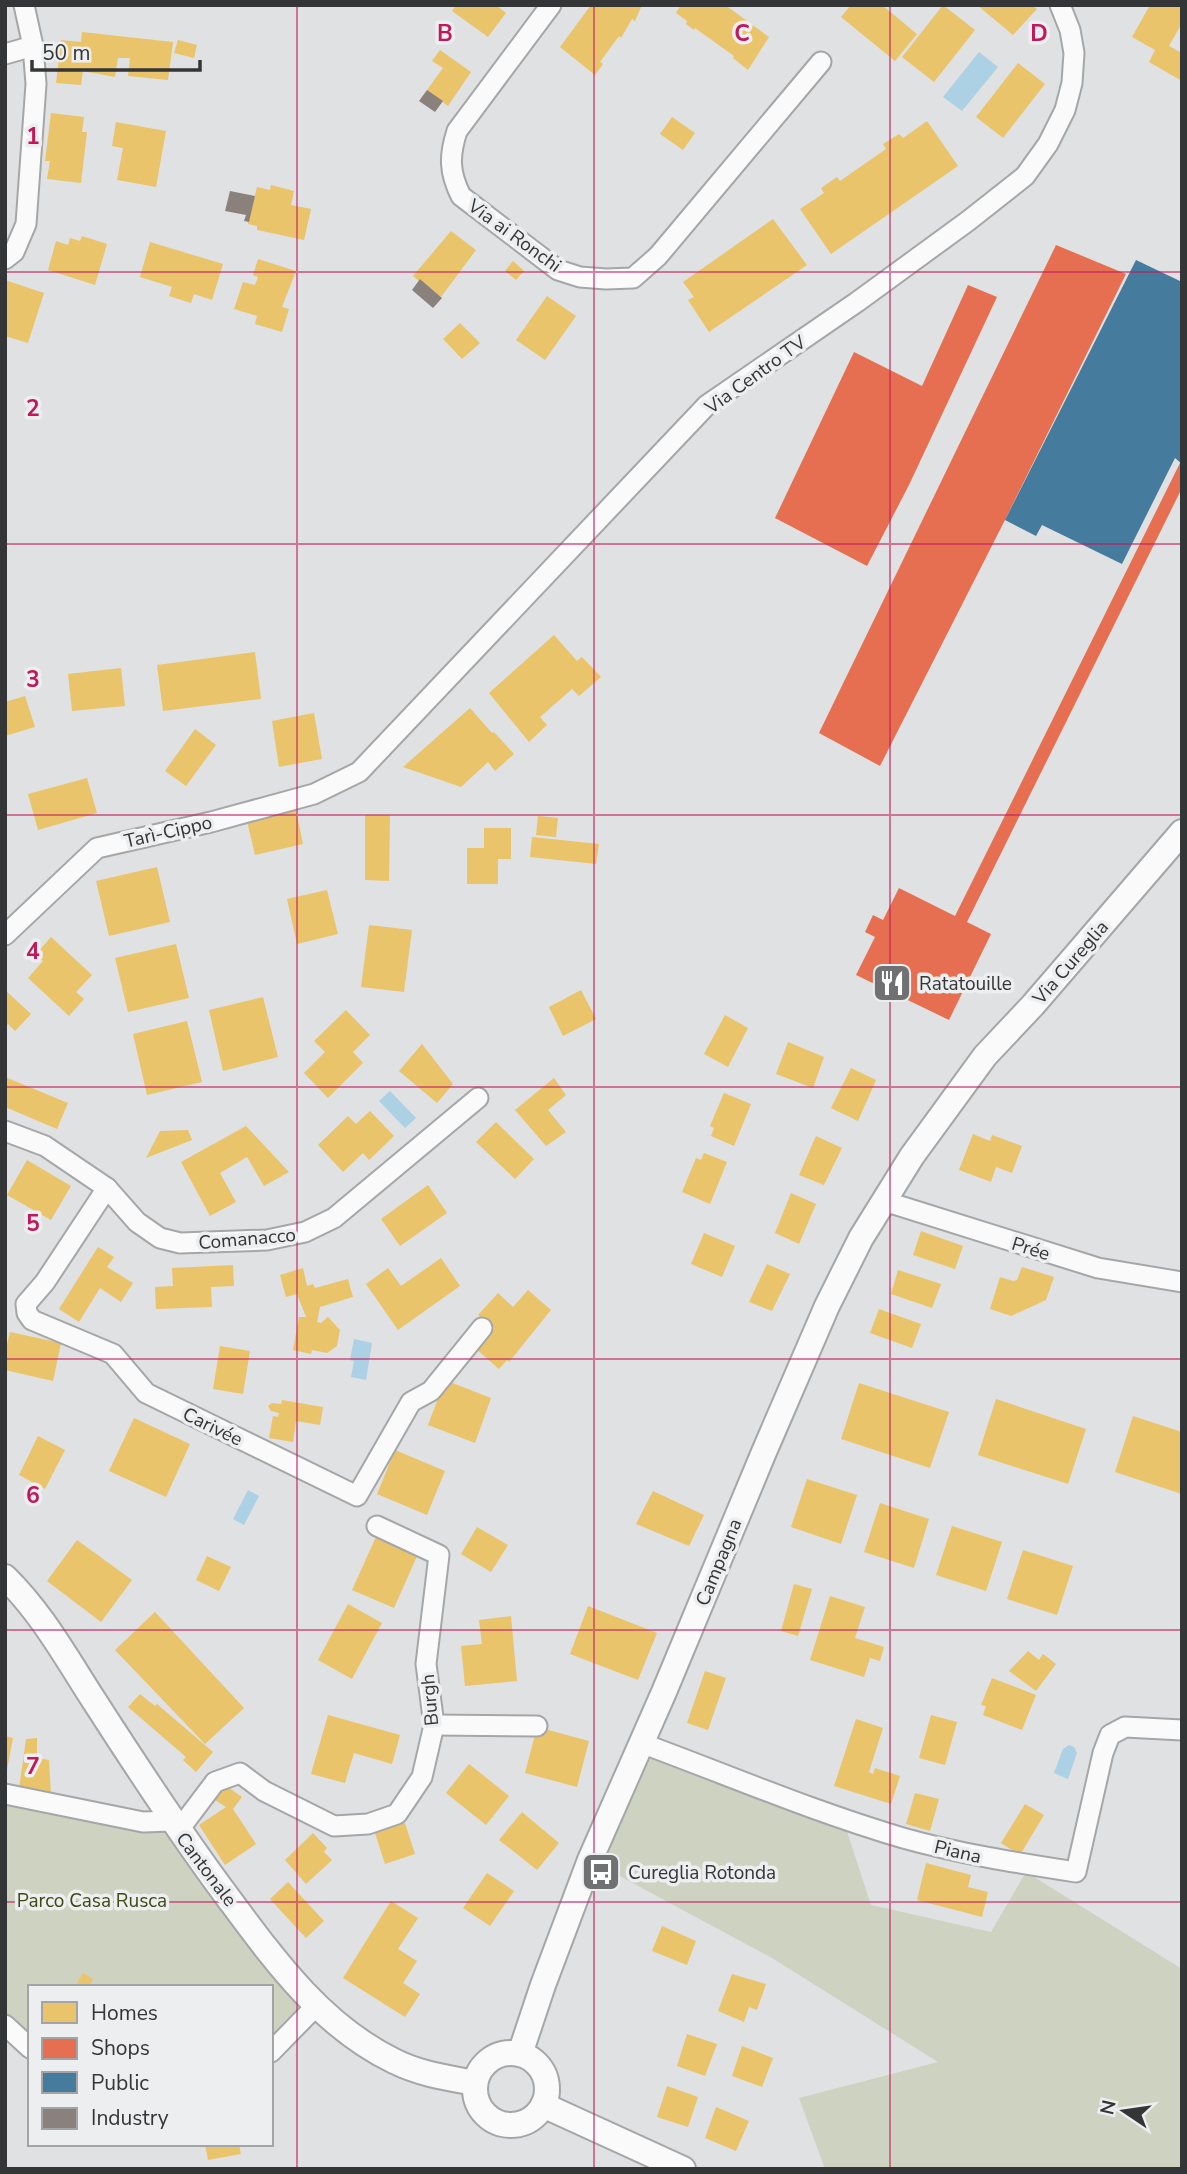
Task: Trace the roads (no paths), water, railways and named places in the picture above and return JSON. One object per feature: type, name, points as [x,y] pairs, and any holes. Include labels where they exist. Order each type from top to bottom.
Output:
[{"type":"street","points":[[5,259],[14,252],[26,225],[36,84],[33,46],[24,5]]},
{"type":"street","name":"Via ai Ronchi","points":[[551,5],[457,131],[451,149],[452,179],[461,196],[558,270],[580,277],[633,278],[652,261],[821,62]]},
{"type":"street","name":"Via Centro TV","points":[[359,772],[707,405],[857,302],[1025,176],[1048,144],[1065,110],[1072,83],[1074,53],[1070,30],[1060,5]]},
{"type":"street","points":[[5,54],[33,46]]},
{"type":"street","name":"Tarì-Cippo","points":[[5,935],[97,848],[211,822],[314,794],[359,772]]},
{"type":"street","name":"Via Cureglia","points":[[960,1093],[985,1056],[1033,1006],[1182,832]]},
{"type":"street","name":"Campagna","points":[[520,2054],[561,1935],[827,1306],[862,1238],[912,1156],[960,1093]]},
{"type":"street","name":"Comanacco","points":[[5,1131],[45,1146],[107,1188],[137,1222],[168,1241],[207,1243],[267,1240],[305,1232],[334,1218],[478,1098]]},
{"type":"street","name":"Carivée","points":[[107,1188],[45,1282],[26,1304],[27,1313],[32,1320],[113,1354],[146,1393],[358,1496],[411,1402],[431,1391],[482,1328]]},
{"type":"street","name":"Prée","points":[[884,1201],[1098,1268],[1182,1282]]},
{"type":"street","name":"Burgh","points":[[174,1826],[215,1782],[240,1773],[264,1791],[334,1826],[368,1824],[397,1814],[422,1777],[434,1724],[426,1664],[439,1555],[377,1526]]},
{"type":"street","name":"Cantonale","points":[[5,1577],[22,1593],[49,1630],[174,1826],[273,1959],[316,2006],[363,2042],[392,2060],[424,2073],[475,2084]]},
{"type":"street","points":[[434,1724],[537,1726]]},
{"type":"street","name":"Piana","points":[[641,1742],[843,1819],[903,1838],[985,1858],[1076,1872],[1103,1753],[1110,1735],[1125,1727],[1182,1731]]},
{"type":"street","points":[[5,1794],[174,1826]]},
{"type":"street","points":[[273,2050],[316,2006]]},
{"type":"street","points":[[5,2025],[28,2046]]},
{"type":"street","points":[[520,2054],[541,2069],[546,2081],[546,2093],[543,2105],[527,2121],[505,2125],[494,2121],[479,2105],[475,2084],[484,2065],[491,2059],[500,2055],[520,2054]]},
{"type":"street","points":[[543,2105],[683,2169]]},
{"type":"water","points":[[979,52],[998,67],[962,111],[943,97]]},
{"type":"water","points":[[390,1091],[416,1118],[405,1128],[379,1101]]},
{"type":"water","points":[[354,1339],[372,1343],[366,1380],[351,1377],[354,1361],[350,1360]]},
{"type":"water","points":[[248,1490],[259,1496],[244,1525],[233,1519]]},
{"type":"water","points":[[1069,1745],[1074,1747],[1077,1753],[1068,1779],[1054,1773],[1063,1749]]},
{"type":"place","name":"Ratatouille","points":[[892,983]]},
{"type":"place","name":"Cureglia Rotonda","points":[[601,1872]]},
{"type":"park label","name":"Parco Casa Rusca","points":[[92,1900]]}]
